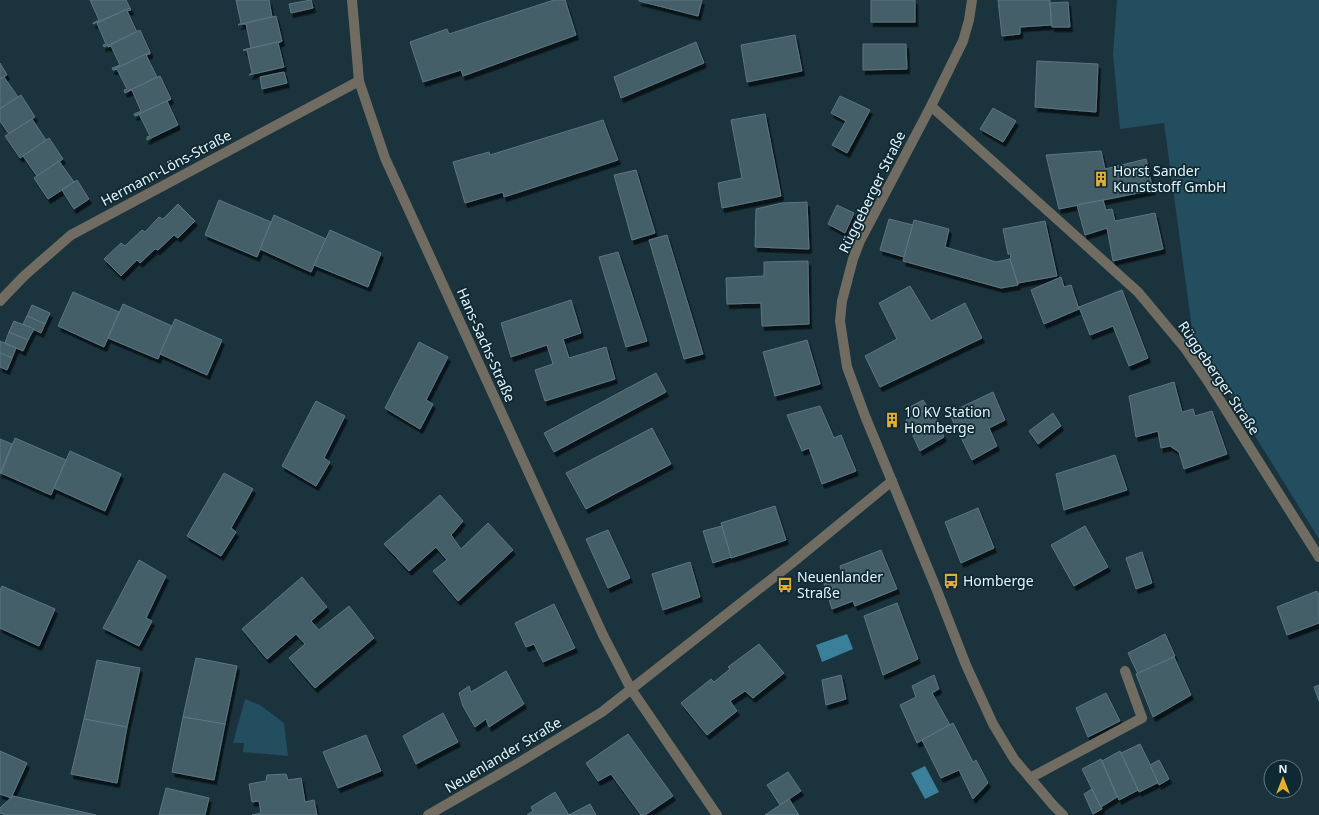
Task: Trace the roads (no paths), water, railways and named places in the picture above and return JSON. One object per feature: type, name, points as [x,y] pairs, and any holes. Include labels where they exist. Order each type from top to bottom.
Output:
[{"type":"street","name":"Hans-Sachs-Straße","points":[[352,0],[360,80],[385,158],[603,635],[631,689],[717,815]]},
{"type":"street","name":"Rüggeberger Straße","points":[[972,0],[969,20],[963,41],[931,106],[860,241],[853,259],[842,301],[840,321],[847,366],[865,416],[966,665],[996,730],[1014,759],[1063,815]]},
{"type":"street","name":"Hermann-Löns-Straße","points":[[0,301],[24,276],[71,235],[360,80]]},
{"type":"street","name":"Rüggeberger Straße","points":[[931,106],[1138,292],[1188,353],[1319,557]]},
{"type":"street","name":"Neuenlander Straße","points":[[428,815],[515,765],[595,716],[792,563],[892,481]]},
{"type":"street","points":[[1030,778],[1142,718],[1125,671]]},
{"type":"place","name":"Horst Sander Kunststoff GmbH","points":[[1101,179]]},
{"type":"place","name":"10 KV Station Homberge","points":[[892,420]]},
{"type":"place","name":"Homberge","points":[[951,581]]},
{"type":"place","name":"Neuenlander Straße","points":[[785,585]]}]
